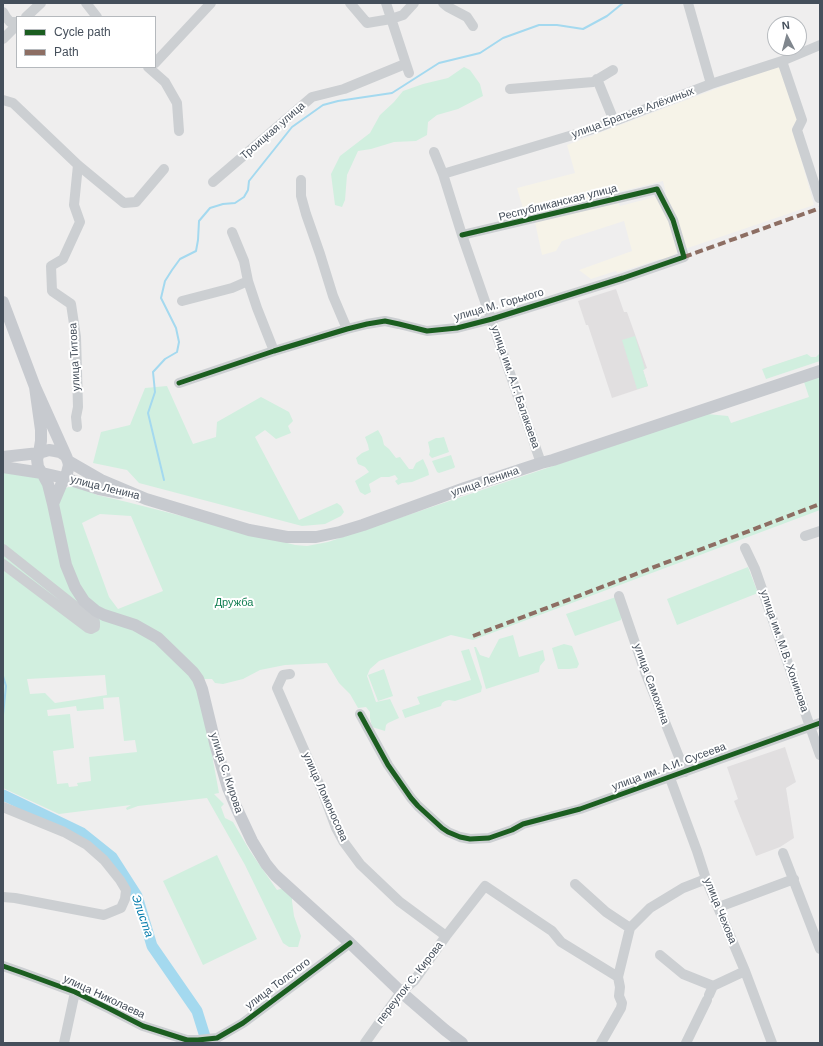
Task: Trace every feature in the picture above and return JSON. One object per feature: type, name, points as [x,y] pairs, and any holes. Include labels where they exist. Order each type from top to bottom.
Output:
[{"type":"main road","points":[[3,302],[35,387],[67,458],[69,469],[53,504]]},
{"type":"main road","name":"улица Ленина","points":[[67,458],[101,480],[146,498],[249,530],[287,537],[316,537],[363,525],[465,488],[554,460],[820,371]]},
{"type":"main road","points":[[35,387],[41,430],[37,463],[42,473]]},
{"type":"main road","points":[[3,457],[39,453],[49,450],[60,452],[67,458]]},
{"type":"main road","points":[[3,466],[64,478]]},
{"type":"main road","name":"улица С. Кирова","points":[[42,473],[48,484],[66,565],[74,587],[84,601],[98,612],[135,625],[158,638],[193,672],[198,679],[228,788],[255,846],[266,864],[275,875],[350,942],[401,992],[462,1043]]},
{"type":"main road","name":"улица Ленина","points":[[64,478],[99,489],[146,498]]},
{"type":"street","points":[[27,16],[41,3]]},
{"type":"street","points":[[86,3],[97,16]]},
{"type":"street","points":[[156,61],[211,3]]},
{"type":"street","points":[[350,3],[367,23],[391,19],[403,15],[414,3]]},
{"type":"street","points":[[386,3],[391,19]]},
{"type":"street","points":[[443,3],[467,17],[473,26]]},
{"type":"street","points":[[688,3],[711,84]]},
{"type":"street","points":[[3,12],[12,23],[3,39]]},
{"type":"street","name":"Троицкая улица","points":[[213,182],[312,97],[344,89],[407,69],[391,19]]},
{"type":"street","name":"улица Братьев Алёхиных","points":[[443,174],[596,128],[711,84],[782,62],[820,45]]},
{"type":"street","points":[[782,62],[802,120],[797,130],[819,198]]},
{"type":"street","points":[[153,68],[165,82],[177,104],[179,131]]},
{"type":"street","points":[[510,89],[593,82],[612,70]]},
{"type":"street","points":[[597,79],[614,121]]},
{"type":"street","points":[[3,100],[13,103],[78,165],[124,203],[136,202],[164,169]]},
{"type":"street","name":"улица им. А.Г. Балакаева","points":[[434,152],[443,174],[462,236],[541,463]]},
{"type":"street","name":"улица Титова","points":[[77,427],[76,417],[78,407],[76,337],[71,304],[52,291],[51,266],[63,259],[80,222],[74,205],[78,165]]},
{"type":"street","points":[[301,180],[302,196],[306,214],[333,296],[347,329]]},
{"type":"street","name":"Республиканская улица","points":[[462,236],[658,189],[673,220],[684,257]]},
{"type":"street","points":[[232,232],[244,261],[248,281],[257,308],[274,351]]},
{"type":"street","name":"улица М. Горького","points":[[179,383],[274,351],[366,324],[385,322],[427,331],[456,328],[492,319],[623,278],[684,257]]},
{"type":"street","points":[[182,301],[232,288],[248,281]]},
{"type":"street","points":[[805,536],[820,531]]},
{"type":"street","name":"улица им. М.В. Хонинова","points":[[745,548],[815,725],[820,755]]},
{"type":"street","points":[[3,549],[95,622],[95,627],[91,629],[88,628],[3,564]]},
{"type":"street","name":"улица Самохина","points":[[619,596],[645,672],[685,772]]},
{"type":"street","name":"улица Ломоносова","points":[[290,674],[283,675],[277,688],[309,759],[336,828],[343,841],[360,864],[400,902],[446,936]]},
{"type":"street","name":"улица им. А.И. Сусеева","points":[[360,714],[388,765],[411,798],[442,828],[454,835],[470,839],[489,838],[512,830],[523,824],[580,809],[815,725]]},
{"type":"street","name":"улица Чехова","points":[[670,778],[706,879],[745,971],[772,1043]]},
{"type":"street","points":[[3,807],[64,832],[86,845],[104,860],[126,890],[125,900],[121,908],[104,915],[3,897]]},
{"type":"street","points":[[783,853],[820,949]]},
{"type":"street","points":[[601,1043],[621,1008],[622,1003],[618,996],[620,987],[618,977],[630,928],[650,908],[683,888],[706,879]]},
{"type":"street","points":[[719,907],[794,880]]},
{"type":"street","points":[[575,884],[606,912],[630,928]]},
{"type":"street","name":"переулок С. Кирова","points":[[365,1043],[401,992],[414,981],[484,886],[552,931],[562,942],[618,977]]},
{"type":"street","name":"улица Толстого","points":[[217,1038],[243,1023],[350,942]]},
{"type":"street","points":[[660,955],[710,994]]},
{"type":"street","name":"улица Николаева","points":[[3,966],[75,992],[143,1026],[188,1040],[217,1038]]},
{"type":"street","points":[[686,1043],[710,994],[745,971]]},
{"type":"street","points":[[64,1043],[75,992]]},
{"type":"shaded area","points":[[779,65],[799,122],[792,127],[814,205],[679,251],[667,260],[660,259],[617,273],[616,271],[591,279],[579,270],[632,251],[624,221],[562,241],[556,251],[542,255],[535,222],[617,201],[620,206],[666,194],[663,181],[525,215],[517,188],[575,173],[567,145]]},
{"type":"shaded area","points":[[616,289],[624,312],[627,312],[647,368],[643,370],[648,386],[612,398],[588,325],[586,325],[578,301]]},
{"type":"shaded area","points":[[785,747],[796,782],[786,788],[794,838],[780,847],[756,856],[734,801],[738,799],[727,767]]},
{"type":"green space","points":[[464,67],[470,70],[480,84],[483,96],[458,109],[437,115],[428,122],[427,135],[416,141],[394,142],[371,149],[358,151],[347,175],[345,200],[342,207],[335,205],[331,174],[340,156],[370,133],[380,115],[403,91],[448,78]]},
{"type":"green space","points":[[635,336],[645,369],[643,370],[648,386],[637,389],[622,340]]},
{"type":"green space","points":[[820,353],[820,361],[766,379],[762,369],[807,354],[811,357],[816,357]]},
{"type":"green space","name":"Дружба","points":[[820,375],[820,510],[473,640],[451,635],[379,661],[370,669],[367,676],[376,702],[390,699],[399,718],[388,723],[385,731],[372,727],[370,712],[366,707],[358,708],[350,694],[339,683],[327,663],[285,665],[260,670],[243,679],[223,684],[215,683],[212,679],[198,679],[219,793],[214,794],[224,804],[221,807],[225,818],[233,822],[250,851],[277,890],[284,888],[292,895],[294,916],[301,936],[298,947],[289,947],[283,943],[245,865],[207,798],[138,806],[127,810],[126,808],[131,805],[59,814],[3,788],[3,470],[40,476],[56,503],[61,490],[74,485],[97,495],[295,545],[307,546],[328,542],[707,414],[728,416],[731,423],[809,397],[804,382]],"holes":[[[100,514],[131,516],[163,591],[118,609],[109,597],[82,523]],[[105,675],[107,695],[55,703],[45,693],[30,694],[27,679]],[[119,697],[124,741],[135,740],[137,752],[89,757],[91,781],[77,783],[78,786],[69,787],[68,783],[57,784],[53,751],[74,748],[70,714],[48,716],[47,710],[76,706],[77,711],[104,709],[103,698]]]},
{"type":"green space","points":[[167,386],[193,444],[216,437],[217,422],[261,397],[289,412],[293,421],[288,426],[291,433],[276,439],[265,430],[255,437],[299,520],[337,503],[341,506],[344,512],[341,516],[325,524],[302,526],[139,483],[127,470],[93,463],[101,432],[130,425],[145,388]]},
{"type":"green space","points":[[378,430],[384,445],[396,458],[400,457],[409,469],[413,469],[416,463],[423,459],[429,475],[412,482],[398,485],[395,481],[398,479],[395,475],[381,477],[369,484],[371,492],[365,495],[360,492],[355,481],[369,472],[365,467],[358,464],[356,458],[369,450],[365,437]]},
{"type":"green space","points":[[444,437],[449,452],[432,458],[429,455],[430,451],[428,442],[436,438]]},
{"type":"green space","points":[[451,455],[455,467],[439,473],[437,472],[432,461]]},
{"type":"green space","points":[[748,567],[758,593],[677,625],[667,599]]},
{"type":"green space","points":[[616,597],[622,615],[621,620],[575,636],[566,614]]},
{"type":"green space","points":[[513,635],[519,657],[543,650],[545,660],[540,666],[539,672],[486,689],[474,647],[476,647],[480,655],[489,658],[499,639]]},
{"type":"green space","points":[[564,644],[572,646],[579,664],[577,668],[558,669],[552,648]]},
{"type":"green space","points":[[469,649],[482,687],[481,692],[455,701],[445,701],[441,706],[405,718],[402,710],[420,704],[417,697],[471,680],[461,651]]},
{"type":"green space","points":[[384,669],[393,696],[378,701],[368,675]]},
{"type":"green space","points":[[217,855],[257,939],[203,965],[163,881]]},
{"type":"waterway","points":[[164,480],[148,413],[155,392],[153,372],[165,359],[177,352],[179,342],[176,328],[161,298],[165,281],[180,259],[196,251],[199,221],[210,208],[223,204],[235,203],[244,197],[248,190],[249,181],[292,127],[323,105],[338,101],[392,93],[439,63],[480,53],[503,38],[539,25],[557,25],[583,29],[607,16],[623,3]]},
{"type":"waterway","points":[[3,676],[6,686],[3,715]]},
{"type":"waterway","name":"Элиста","points":[[3,795],[82,833],[112,857],[137,896],[152,946],[197,1011],[207,1043]]},
{"type":"marked path","points":[[684,257],[820,208]]},
{"type":"marked path","points":[[473,636],[820,504]]},
{"type":"cycle path","points":[[179,383],[274,351],[367,324],[385,321],[427,331],[457,328],[492,319],[623,278],[684,257],[673,220],[657,189],[462,235]]},
{"type":"cycle path","points":[[360,714],[388,765],[418,806],[448,832],[470,839],[489,838],[512,830],[523,824],[580,809],[820,723]]},
{"type":"cycle path","points":[[3,966],[75,992],[143,1026],[187,1040],[198,1040],[217,1038],[243,1023],[350,943]]}]
